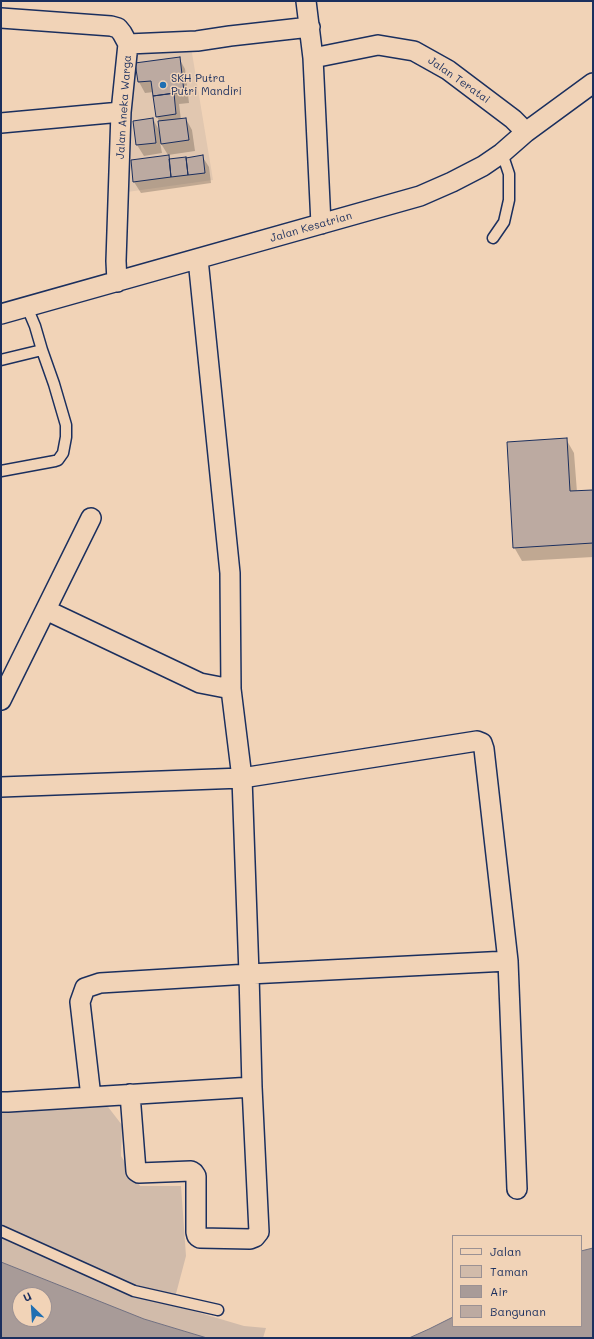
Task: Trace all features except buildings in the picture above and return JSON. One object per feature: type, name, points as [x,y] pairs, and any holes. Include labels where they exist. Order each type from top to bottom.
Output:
[{"type":"street","points":[[306,1],[310,27],[321,224]]},
{"type":"street","name":"Jalan Aneka Warga","points":[[1,18],[111,26],[118,28],[128,44],[121,112],[116,261],[117,282]]},
{"type":"street","points":[[128,44],[197,41],[310,27]]},
{"type":"street","name":"Jalan Teratai","points":[[312,58],[378,45],[414,51],[448,70],[514,119],[526,132]]},
{"type":"street","name":"Jalan Kesatrian","points":[[1,314],[420,196],[483,166],[502,153],[526,132],[593,83]]},
{"type":"street","points":[[1,123],[121,112]]},
{"type":"street","points":[[130,1094],[136,1172],[192,1171],[196,1176],[197,1236],[200,1238],[250,1239],[255,1237],[259,1232],[252,1087],[242,778],[231,689],[230,573],[198,259]]},
{"type":"street","points":[[1,700],[91,518]]},
{"type":"street","points":[[46,610],[200,683],[231,689]]},
{"type":"street","points":[[1,787],[242,778],[477,741],[482,744],[484,749],[508,961],[517,1189]]},
{"type":"street","points":[[91,1097],[80,1002],[85,988],[100,983],[508,961]]},
{"type":"street","points":[[1,1102],[252,1087]]},
{"type":"lane","points":[[492,238],[504,222],[508,200],[509,174],[502,153]]},
{"type":"lane","points":[[1,471],[54,462],[58,460],[63,453],[66,436],[66,425],[54,384],[35,326],[27,307]]},
{"type":"lane","points":[[1,360],[42,350]]},
{"type":"lane","points":[[1,1231],[134,1290],[218,1310]]},
{"type":"shaded area","name":"SKH Putra Putri Mandiri","points":[[191,47],[213,180],[127,192],[132,50]]},
{"type":"green space","points":[[1,1103],[105,1103],[122,1125],[121,1156],[140,1186],[181,1186],[186,1256],[173,1305],[244,1326],[266,1328],[263,1338],[207,1338],[144,1319],[1,1262]]},
{"type":"water","points":[[593,1248],[593,1338],[409,1338],[452,1318],[452,1327],[582,1327],[582,1251]]},
{"type":"water","points":[[1,1262],[144,1319],[207,1338],[1,1338]]},
{"type":"place","name":"SKH Putra Putri Mandiri","points":[[163,85]]}]
